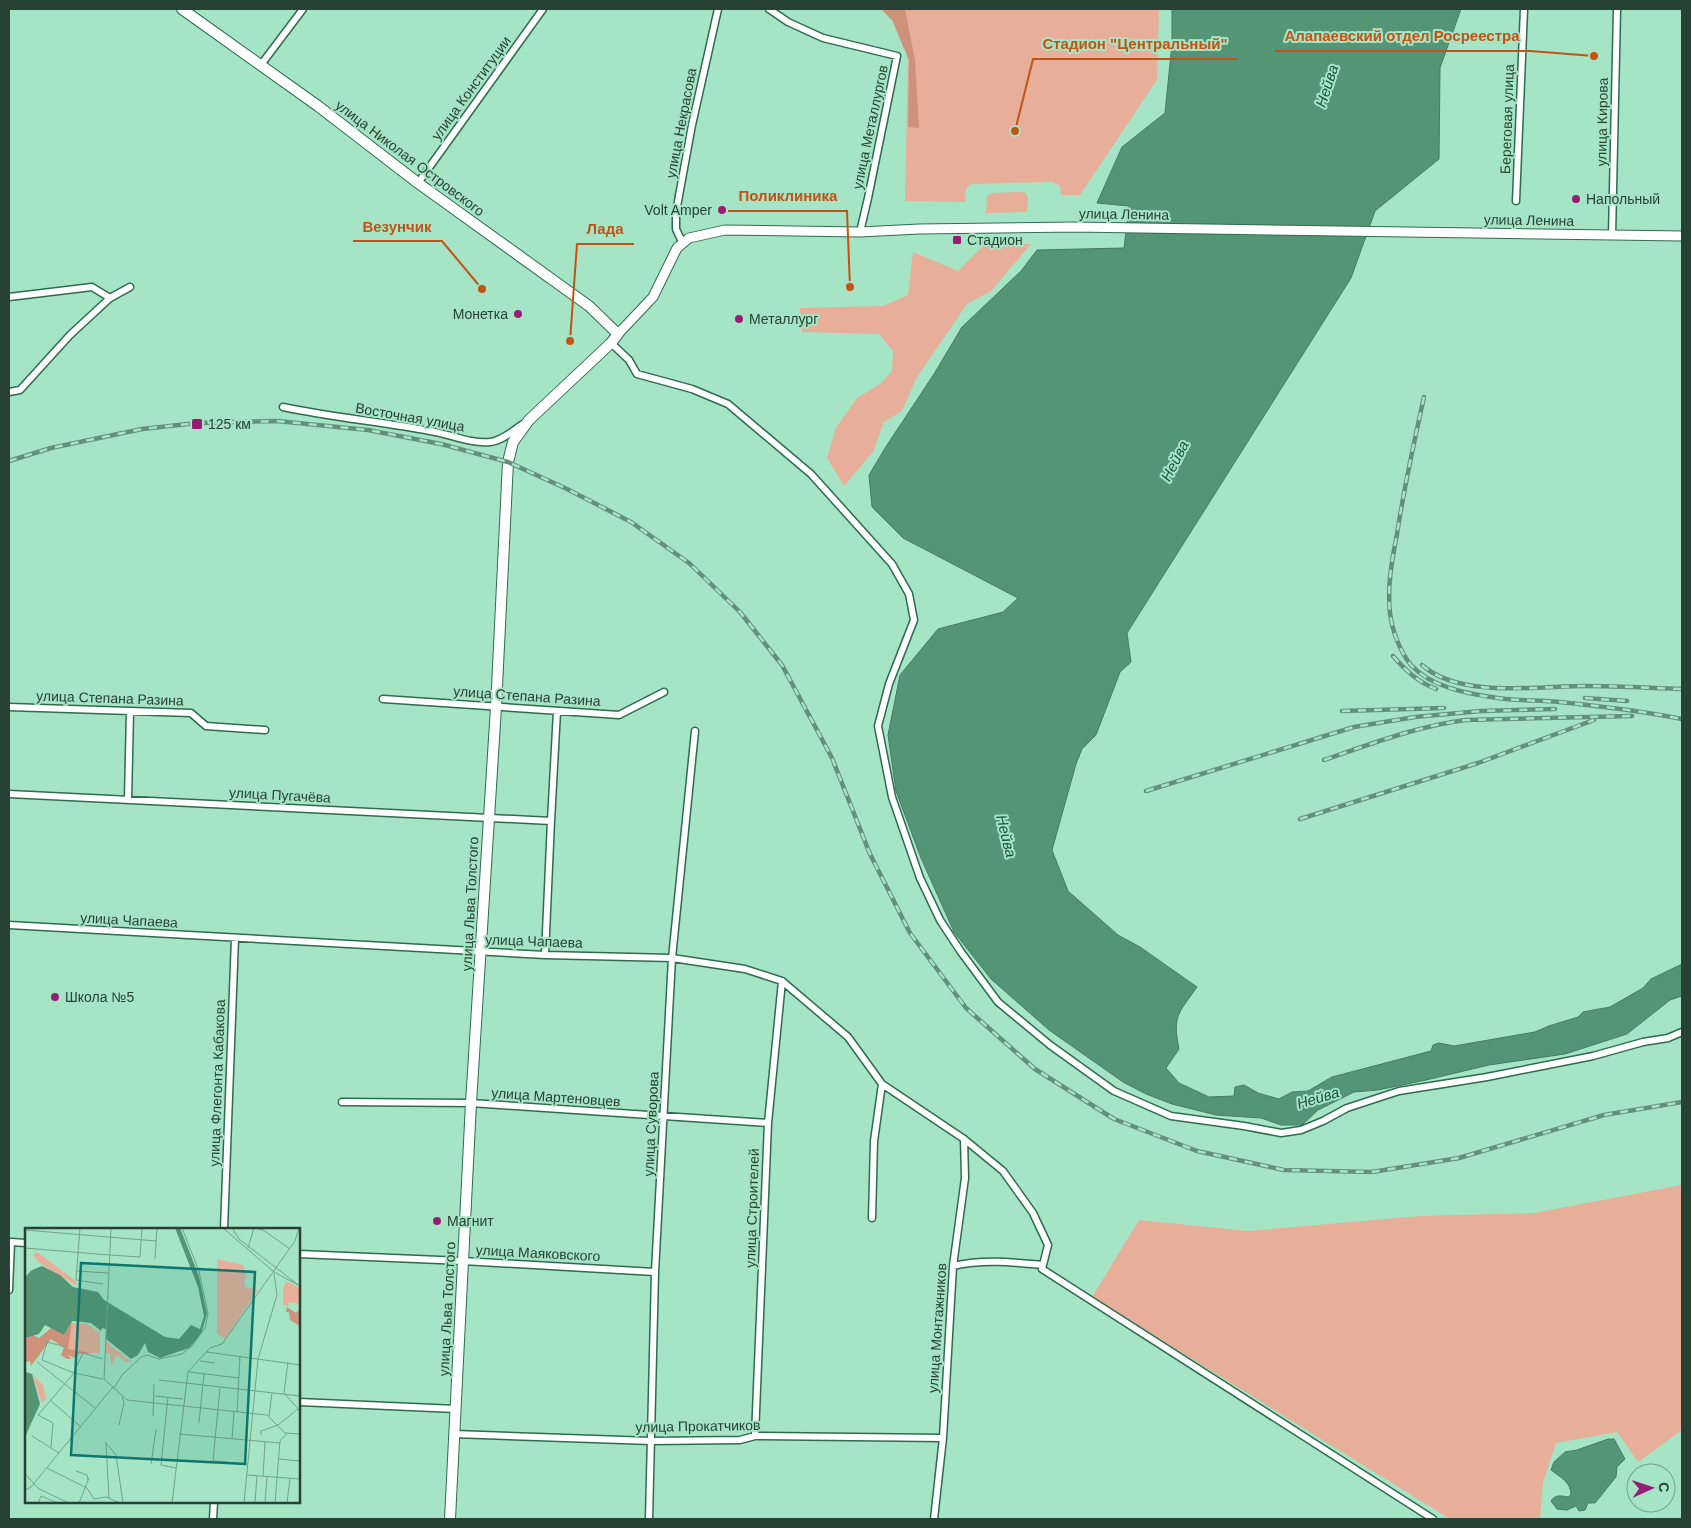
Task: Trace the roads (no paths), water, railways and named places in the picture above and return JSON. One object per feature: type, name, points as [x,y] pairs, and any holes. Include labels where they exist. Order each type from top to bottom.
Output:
[{"type":"main road","name":"улица Николая Островского","points":[[182,9],[318,106],[418,183],[589,306],[618,334]]},
{"type":"main road","name":"улица Ленина","points":[[682,242],[689,238],[725,230],[860,232],[919,228],[1074,227],[1682,236]]},
{"type":"main road","points":[[618,334],[653,296],[677,248],[682,242]]},
{"type":"main road","name":"улица Льва Толстого","points":[[450,1519],[471,1103],[496,707],[508,462],[513,442],[529,420],[611,344],[618,334]]},
{"type":"street","points":[[260,66],[303,9]]},
{"type":"street","name":"улица Конституции","points":[[418,183],[544,9]]},
{"type":"street","name":"улица Некрасова","points":[[682,242],[676,229],[676,212],[692,125],[718,9]]},
{"type":"street","name":"улица Металлургов","points":[[768,9],[788,22],[823,38],[897,56],[860,232]]},
{"type":"street","name":"Береговая улица","points":[[1516,201],[1524,9]]},
{"type":"street","name":"улица Кирова","points":[[1612,235],[1617,9]]},
{"type":"street","points":[[9,298],[92,287],[110,298]]},
{"type":"street","points":[[9,392],[20,390],[70,335],[110,298],[130,287]]},
{"type":"street","points":[[611,344],[629,360],[637,374],[692,389],[728,404],[811,474],[892,564],[909,594],[914,620],[889,684],[878,726],[892,797],[920,878],[940,920],[998,1002],[1050,1045],[1114,1091],[1171,1116],[1281,1133],[1301,1130],[1347,1108],[1399,1091],[1488,1077],[1593,1056],[1642,1042],[1668,1038],[1682,1032]]},
{"type":"street","name":"Восточная улица","points":[[283,407],[325,416],[431,431],[476,442],[492,442],[529,420]]},
{"type":"street","name":"улица Степана Разина","points":[[383,699],[619,715],[664,692]]},
{"type":"street","name":"улица Степана Разина","points":[[9,707],[191,714],[206,726],[265,730]]},
{"type":"street","points":[[128,800],[130,711]]},
{"type":"street","points":[[545,955],[550,821],[557,711]]},
{"type":"street","name":"улица Суворова","points":[[649,1519],[655,1272],[672,958],[695,730]]},
{"type":"street","name":"улица Пугачёва","points":[[9,794],[550,821]]},
{"type":"street","name":"улица Чапаева","points":[[9,925],[545,955],[672,958],[745,969],[782,981],[848,1037],[882,1084],[964,1139],[1002,1171],[1032,1213],[1048,1245],[1043,1264]]},
{"type":"street","name":"улица Флегонта Кабакова","points":[[224,1228],[235,938]]},
{"type":"street","name":"улица Строителей","points":[[755,1436],[768,1123],[782,981]]},
{"type":"street","points":[[872,1218],[874,1141],[882,1084]]},
{"type":"street","name":"улица Мартеновцев","points":[[342,1102],[471,1103],[768,1123]]},
{"type":"street","name":"улица Монтажников","points":[[934,1519],[943,1438],[953,1266],[965,1178],[964,1139]]},
{"type":"street","points":[[9,1290],[11,1242],[25,1243]]},
{"type":"street","name":"улица Маяковского","points":[[300,1254],[655,1272]]},
{"type":"street","points":[[953,1266],[969,1262],[999,1260],[1043,1264],[1042,1269],[1433,1519]]},
{"type":"street","points":[[300,1402],[456,1408]]},
{"type":"street","name":"улица Прокатчиков","points":[[454,1434],[651,1441],[740,1440],[755,1436],[943,1438]]},
{"type":"street","points":[[214,1503],[214,1519]]},
{"type":"water","name":"Нейва","points":[[1172,9],[1461,9],[1440,68],[1439,159],[1375,211],[1351,278],[1127,633],[1131,662],[1120,672],[1096,735],[1082,749],[1052,850],[1068,891],[1118,935],[1140,947],[1197,987],[1179,1015],[1176,1029],[1179,1049],[1166,1068],[1179,1083],[1209,1097],[1234,1096],[1235,1087],[1244,1085],[1258,1093],[1279,1099],[1292,1092],[1308,1091],[1332,1077],[1431,1051],[1433,1045],[1439,1043],[1454,1046],[1535,1032],[1578,1017],[1583,1012],[1610,1007],[1643,988],[1651,979],[1682,964],[1682,996],[1670,1000],[1627,1034],[1565,1054],[1489,1065],[1378,1090],[1354,1092],[1318,1110],[1302,1125],[1281,1125],[1261,1118],[1216,1115],[1172,1104],[1146,1094],[1123,1082],[1049,1030],[991,979],[954,932],[921,858],[896,791],[888,735],[900,675],[938,629],[1003,612],[1018,598],[903,538],[872,507],[869,475],[962,327],[1021,271],[1037,250],[1124,248],[1129,206],[1097,203],[1122,147],[1165,113],[1172,44]]},
{"type":"water","points":[[1608,1439],[1614,1439],[1625,1459],[1617,1467],[1616,1477],[1595,1503],[1588,1503],[1585,1510],[1579,1511],[1576,1506],[1567,1510],[1557,1509],[1551,1501],[1557,1496],[1568,1497],[1571,1495],[1571,1490],[1567,1483],[1551,1470],[1554,1462],[1565,1452],[1577,1450]]},
{"type":"railway","points":[[1424,397],[1392,563],[1389,603],[1397,641],[1411,665],[1438,683],[1470,693],[1508,699],[1605,707],[1682,719]]},
{"type":"railway","points":[[9,461],[51,448],[142,429],[197,423],[277,421],[368,430],[441,444],[508,462],[567,489],[631,522],[689,563],[740,612],[782,665],[832,758],[870,854],[910,933],[966,1008],[1035,1069],[1114,1119],[1197,1151],[1284,1170],[1372,1172],[1459,1158],[1604,1115],[1682,1102]]},
{"type":"railway","points":[[1393,656],[1413,676],[1436,689]]},
{"type":"railway","points":[[1422,665],[1438,676],[1457,683],[1478,687],[1598,686],[1682,689]]},
{"type":"railway","points":[[1585,698],[1627,701]]},
{"type":"railway","points":[[1342,711],[1444,708]]},
{"type":"railway","points":[[1146,791],[1354,727],[1415,717],[1481,711],[1555,709]]},
{"type":"railway","points":[[1324,760],[1412,731],[1466,720],[1632,716]]},
{"type":"railway","points":[[1300,819],[1478,763],[1594,720]]},
{"type":"place","name":"Алапаевский отдел Росреестра","points":[[1594,56]]},
{"type":"place","name":"Стадион \"Центральный\"","points":[[1015,131]]},
{"type":"place","name":"Напольный","points":[[1576,199]]},
{"type":"place","name":"Volt Amper","points":[[722,210]]},
{"type":"place","name":"Стадион","points":[[957,240]]},
{"type":"place","name":"Поликлиника","points":[[850,287]]},
{"type":"place","name":"Везунчик","points":[[482,289]]},
{"type":"place","name":"Монетка","points":[[518,314]]},
{"type":"place","name":"Металлург","points":[[739,319]]},
{"type":"place","name":"Лада","points":[[570,341]]},
{"type":"place","name":"125 км","points":[[197,424]]},
{"type":"place","name":"Школа №5","points":[[55,997]]},
{"type":"place","name":"Магнит","points":[[437,1221]]}]
